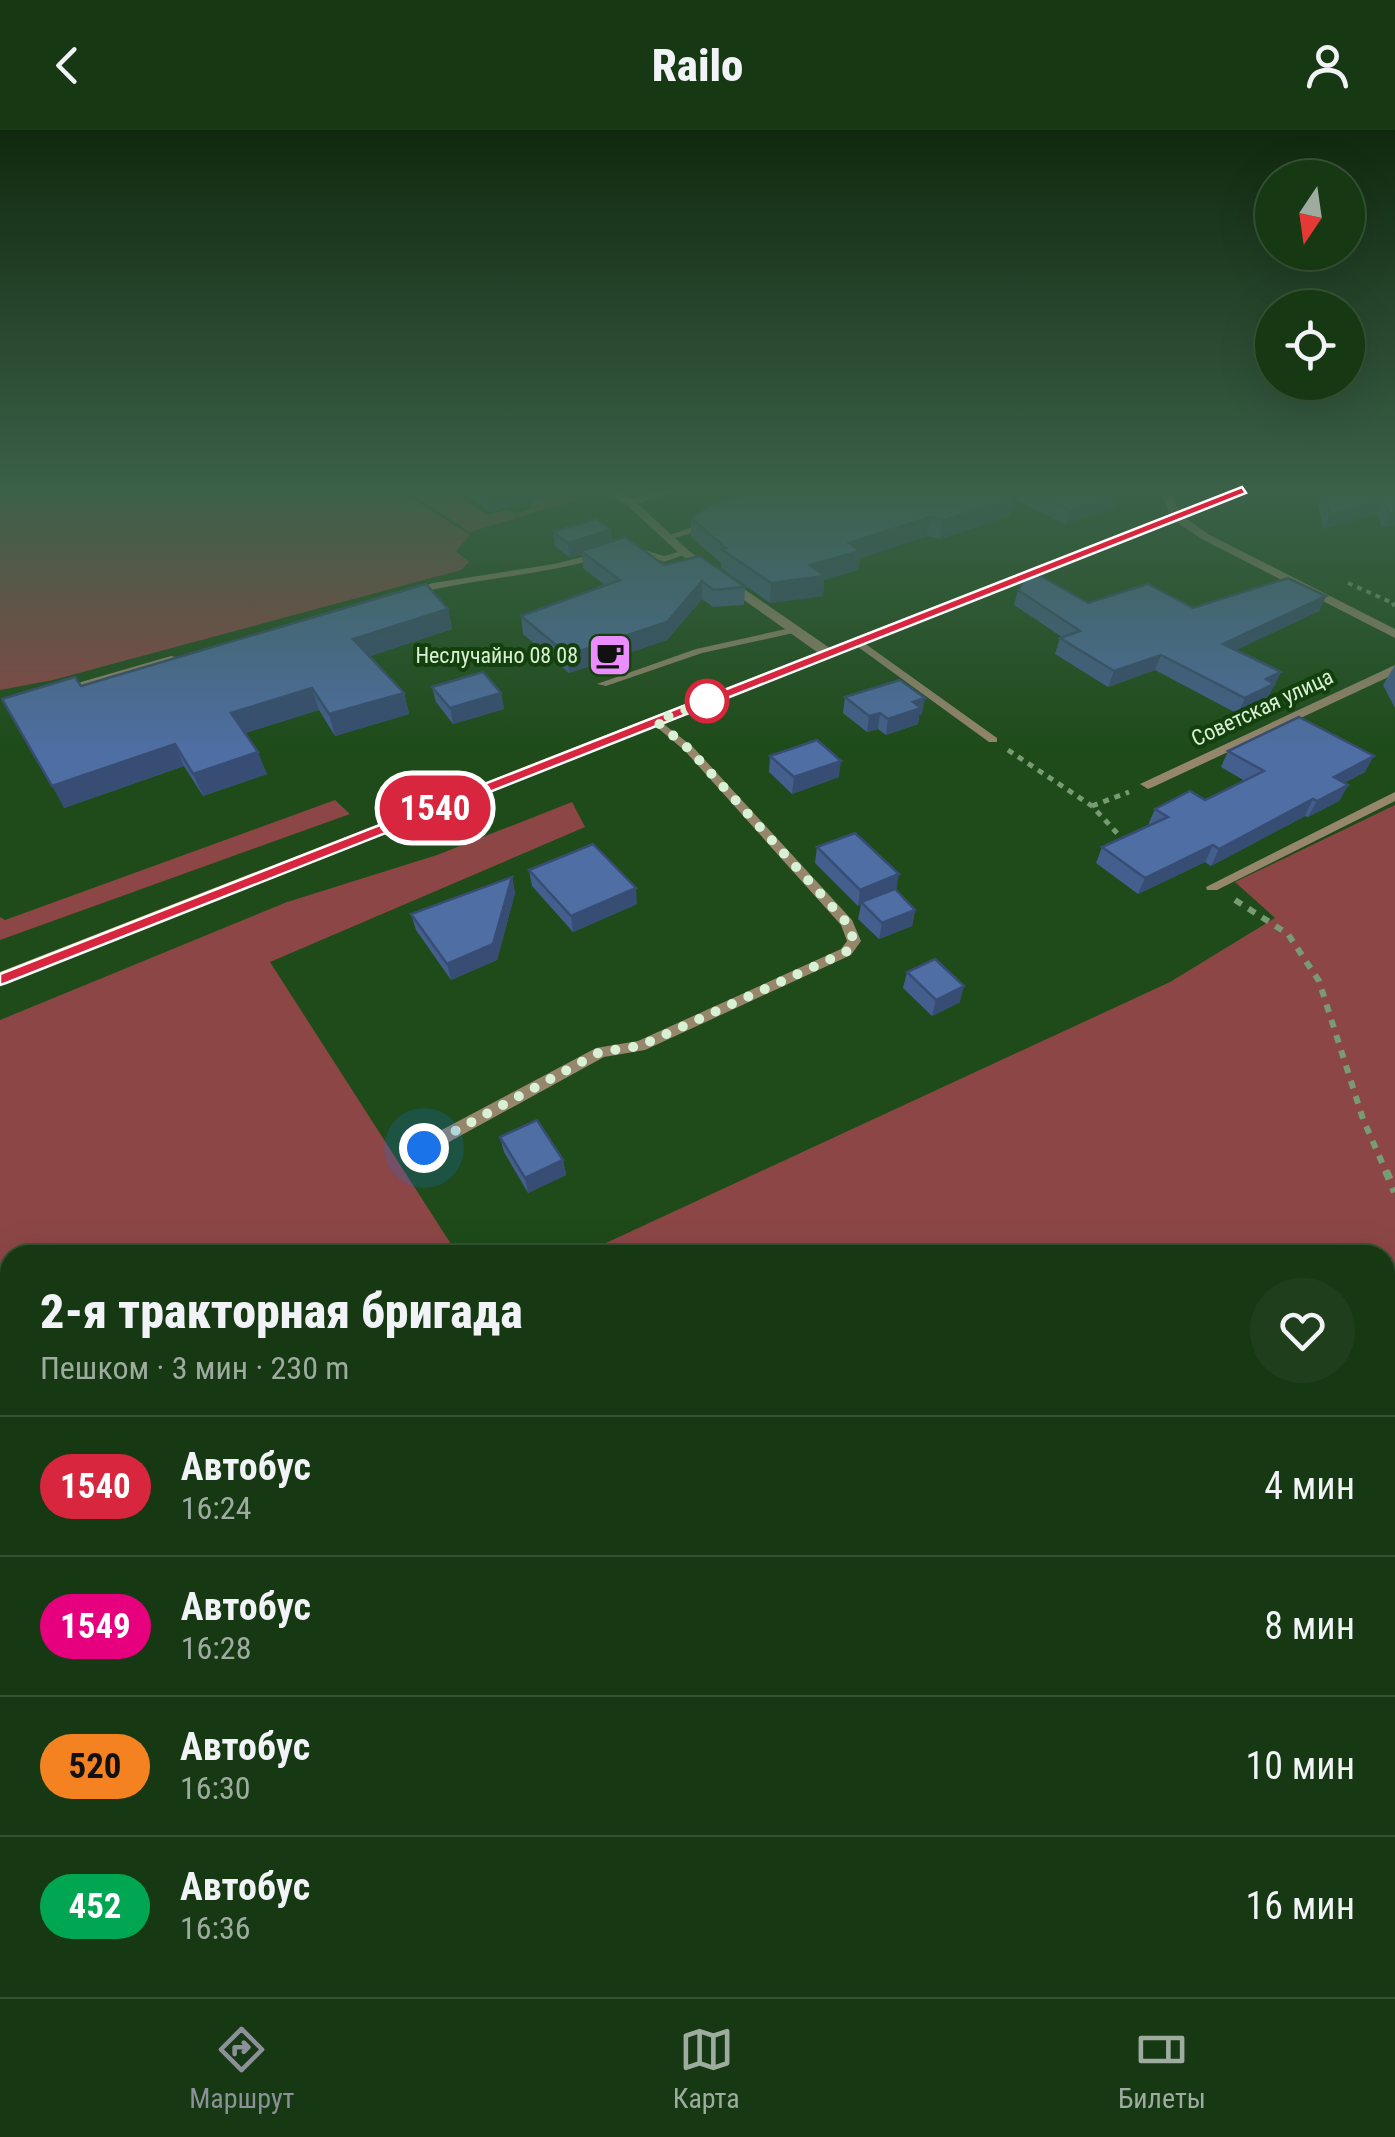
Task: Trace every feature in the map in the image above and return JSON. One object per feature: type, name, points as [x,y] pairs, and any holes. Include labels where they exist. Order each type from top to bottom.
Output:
[{"type":"main road","points":[[0,979],[1021,577]]},
{"type":"street","points":[[719,577],[829,654]]},
{"type":"street","points":[[1289,577],[1395,634]]},
{"type":"street","name":"Советская улица","points":[[1148,784],[1395,668]]},
{"type":"lane","points":[[391,597],[448,581],[484,577]]},
{"type":"lane","points":[[602,684],[699,652],[795,630]]},
{"type":"lane","points":[[857,642],[993,740]]},
{"type":"lane","points":[[53,691],[183,656]]},
{"type":"lane","points":[[424,1148],[600,1052],[640,1046],[846,952],[854,941],[847,923],[689,749],[656,721]]},
{"type":"lane","points":[[1212,887],[1395,796]]},
{"type":"path","points":[[1092,806],[1148,784]]},
{"type":"path","points":[[1363,1120],[1395,1192]]},
{"type":"shaded area","points":[[0,577],[435,577],[53,680],[0,690]]},
{"type":"shaded area","points":[[335,800],[350,814],[0,940],[0,917],[5,920]]},
{"type":"shaded area","points":[[572,802],[585,827],[270,962],[452,1245],[0,1245],[0,1020],[287,902],[437,855]]},
{"type":"shaded area","points":[[1395,805],[1395,1245],[602,1245],[1170,982],[1275,918],[1235,882]]},
{"type":"building","points":[[616,577],[731,577],[745,587],[713,590],[702,581],[667,622],[568,655],[521,616],[620,580]]},
{"type":"building","points":[[762,577],[816,577],[771,583]]},
{"type":"building","points":[[1026,577],[1043,577],[1088,603],[1148,584],[1193,608],[1288,578],[1326,596],[1223,644],[1281,672],[1266,679],[1274,684],[1245,698],[1161,655],[1114,671],[1060,638],[1080,631],[1018,590]]},
{"type":"building","points":[[426,584],[448,609],[353,639],[404,693],[329,714],[312,688],[231,713],[258,752],[193,774],[175,744],[52,786],[2,699],[75,677],[81,686]]},
{"type":"building","points":[[483,672],[501,693],[450,708],[432,687]]},
{"type":"building","points":[[900,680],[925,698],[913,702],[921,708],[888,719],[880,713],[869,716],[845,697]]},
{"type":"building","points":[[1299,717],[1374,756],[1334,777],[1348,785],[1317,801],[1313,799],[1219,849],[1213,845],[1145,878],[1102,847],[1168,817],[1155,809],[1190,791],[1205,800],[1264,771],[1228,751]]},
{"type":"building","points":[[817,740],[841,761],[794,777],[770,756]]},
{"type":"building","points":[[855,833],[899,874],[860,890],[817,847]]},
{"type":"building","points":[[593,844],[636,888],[571,916],[529,870]]},
{"type":"building","points":[[512,877],[493,944],[447,964],[411,914]]},
{"type":"building","points":[[895,889],[915,910],[882,923],[861,902]]},
{"type":"building","points":[[935,959],[964,986],[936,1000],[907,972]]},
{"type":"building","points":[[537,1120],[563,1160],[525,1178],[500,1137]]},
{"type":"bus line","name":"1540","points":[[0,979],[1023,577]]},
{"type":"place","name":"Неслучайно 08 08","points":[[610,655]]},
{"type":"route","points":[[424,1148],[600,1052],[640,1046],[846,952],[854,941],[847,923],[689,749],[656,721],[721,696],[707,701]]}]
